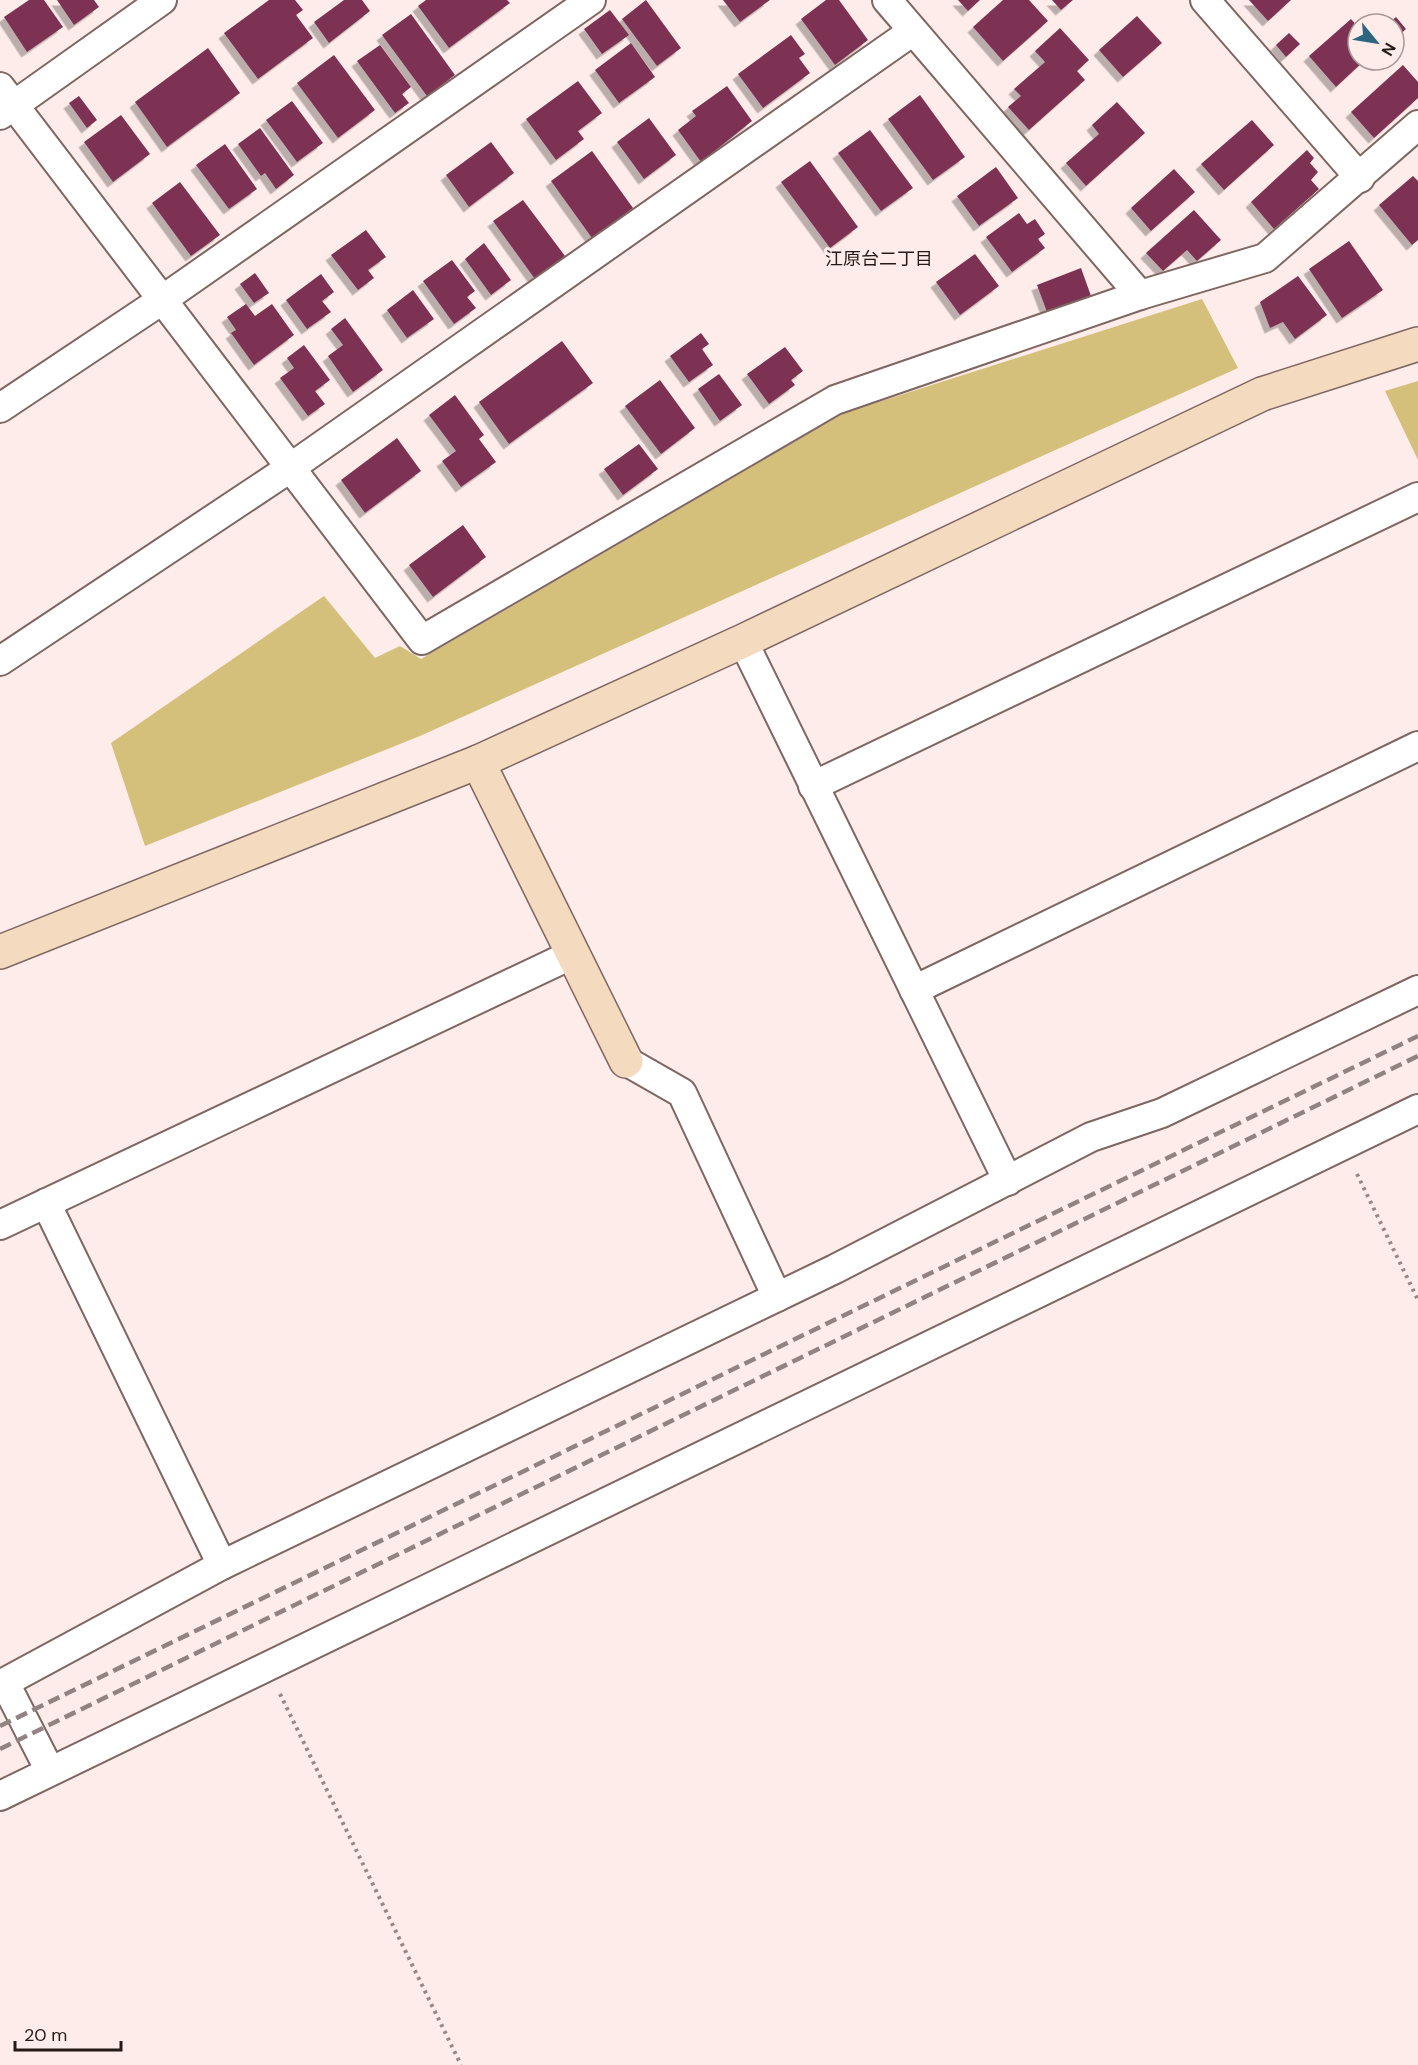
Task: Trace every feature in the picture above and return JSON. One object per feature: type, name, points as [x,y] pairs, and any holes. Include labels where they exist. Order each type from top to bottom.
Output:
[{"type":"street","points":[[162,0],[5,102],[162,300],[422,640],[835,400],[1140,295],[1265,258],[1360,178],[1418,125]]},
{"type":"street","points":[[0,408],[162,300],[591,0]]},
{"type":"street","points":[[887,0],[1140,295]]},
{"type":"street","points":[[1205,0],[1360,178]]},
{"type":"street","points":[[0,661],[290,468],[913,31]]},
{"type":"street","points":[[0,952],[478,762],[743,641],[1262,394],[1418,344]]},
{"type":"street","points":[[813,786],[1418,497]]},
{"type":"street","points":[[743,641],[1008,1181]]},
{"type":"street","points":[[914,990],[1418,746]]},
{"type":"street","points":[[478,762],[626,1061],[682,1093],[777,1297]]},
{"type":"street","points":[[0,1225],[573,954]]},
{"type":"street","points":[[50,1771],[3,1679],[222,1565],[777,1297],[1091,1137],[1162,1113],[1418,990]]},
{"type":"street","points":[[0,1796],[1418,1109]]},
{"type":"street","points":[[46,1203],[222,1565]]},
{"type":"path","points":[[1344,1146],[1418,1300]]},
{"type":"path","points":[[267,1666],[461,2065]]},
{"type":"shaded area","points":[[1202,299],[1238,368],[420,736],[145,846],[111,743],[324,596],[375,658],[400,646],[421,659],[844,413]]},
{"type":"shaded area","points":[[1418,381],[1418,460],[1385,391]]},
{"type":"building","points":[[29,0],[44,0],[63,27],[27,52],[4,17]]},
{"type":"building","points":[[57,0],[94,0],[99,7],[74,25]]},
{"type":"building","points":[[269,0],[295,0],[303,10],[296,15],[313,38],[258,79],[224,33]]},
{"type":"building","points":[[344,0],[362,0],[370,11],[329,43],[314,22]]},
{"type":"building","points":[[426,0],[507,0],[510,3],[449,48],[418,6]]},
{"type":"building","points":[[646,0],[681,48],[657,66],[622,19]]},
{"type":"building","points":[[723,0],[770,0],[740,22]]},
{"type":"building","points":[[826,0],[839,0],[868,40],[835,65],[801,19]]},
{"type":"building","points":[[958,0],[980,0],[968,11]]},
{"type":"building","points":[[1003,0],[1029,0],[1048,21],[1003,61],[973,27]]},
{"type":"building","points":[[1052,0],[1073,0],[1061,10]]},
{"type":"building","points":[[1249,0],[1291,0],[1268,21]]},
{"type":"building","points":[[610,10],[629,35],[602,54],[584,29]]},
{"type":"building","points":[[411,14],[455,75],[427,96],[382,35]]},
{"type":"building","points":[[1137,16],[1162,43],[1123,77],[1099,50]]},
{"type":"building","points":[[1346,23],[1346,72],[1352,72],[1336,87],[1309,56]]},
{"type":"building","points":[[1060,28],[1089,60],[1077,71],[1085,80],[1029,130],[1008,107],[1021,96],[1014,89],[1045,62],[1035,51]]},
{"type":"building","points":[[1289,33],[1300,44],[1286,57],[1276,45]]},
{"type":"building","points":[[791,35],[805,54],[799,58],[810,73],[763,108],[738,74]]},
{"type":"building","points":[[631,43],[655,77],[619,103],[595,70]]},
{"type":"building","points":[[380,45],[411,87],[402,94],[409,103],[395,113],[357,61]]},
{"type":"building","points":[[208,48],[240,93],[167,147],[135,102]]},
{"type":"building","points":[[334,55],[375,110],[338,138],[297,83]]},
{"type":"building","points":[[1406,68],[1418,82],[1418,98],[1374,138],[1351,112],[1395,72],[1406,72]]},
{"type":"building","points":[[578,81],[602,113],[578,131],[584,139],[556,160],[526,119]]},
{"type":"building","points":[[727,86],[752,121],[701,162],[678,130],[696,116],[692,111]]},
{"type":"building","points":[[920,95],[965,157],[933,180],[888,119]]},
{"type":"building","points":[[79,96],[97,120],[87,128],[69,103]]},
{"type":"building","points":[[292,101],[323,143],[297,162],[266,120]]},
{"type":"building","points":[[1117,102],[1145,133],[1086,186],[1066,163],[1099,134],[1092,125]]},
{"type":"building","points":[[121,115],[150,154],[113,182],[84,142]]},
{"type":"building","points":[[649,118],[676,155],[644,179],[617,142]]},
{"type":"building","points":[[1252,120],[1274,145],[1224,190],[1201,164]]},
{"type":"building","points":[[260,128],[294,175],[276,189],[265,173],[261,176],[238,144]]},
{"type":"building","points":[[870,130],[913,188],[881,211],[838,153]]},
{"type":"building","points":[[491,142],[514,173],[469,207],[446,175]]},
{"type":"building","points":[[225,144],[257,189],[229,209],[196,165]]},
{"type":"building","points":[[1307,150],[1314,158],[1310,163],[1318,172],[1311,180],[1319,189],[1274,229],[1251,202]]},
{"type":"building","points":[[592,151],[633,208],[592,238],[551,181]]},
{"type":"building","points":[[810,161],[858,227],[830,248],[781,182]]},
{"type":"building","points":[[996,167],[1018,198],[979,226],[957,196]]},
{"type":"building","points":[[1174,169],[1195,192],[1151,231],[1131,208]]},
{"type":"building","points":[[1413,176],[1418,181],[1418,240],[1412,245],[1379,205]]},
{"type":"building","points":[[180,182],[220,235],[191,256],[152,203]]},
{"type":"building","points":[[523,200],[565,256],[535,279],[493,221]]},
{"type":"building","points":[[1194,210],[1221,240],[1197,261],[1187,250],[1163,271],[1146,253]]},
{"type":"building","points":[[1019,213],[1027,224],[1035,219],[1045,234],[1038,239],[1045,248],[1012,272],[986,237]]},
{"type":"building","points":[[366,230],[386,257],[368,270],[374,278],[358,290],[331,255]]},
{"type":"building","points":[[1349,241],[1383,290],[1342,318],[1309,269]]},
{"type":"building","points":[[484,243],[511,280],[491,295],[465,259]]},
{"type":"building","points":[[975,254],[999,286],[960,315],[936,282]]},
{"type":"building","points":[[452,260],[475,291],[467,297],[476,308],[454,324],[423,281]]},
{"type":"building","points":[[1081,268],[1091,296],[1047,312],[1037,285]]},
{"type":"building","points":[[255,273],[269,293],[254,303],[240,284]]},
{"type":"building","points":[[321,274],[334,292],[322,301],[331,312],[307,329],[286,300]]},
{"type":"building","points":[[1298,276],[1327,315],[1295,339],[1283,322],[1270,328],[1260,302]]},
{"type":"building","points":[[413,290],[434,319],[407,338],[387,310]]},
{"type":"building","points":[[246,304],[255,316],[272,304],[294,335],[254,365],[231,333],[236,330],[227,317]]},
{"type":"building","points":[[345,318],[383,370],[353,392],[328,356],[343,345],[331,329]]},
{"type":"building","points":[[701,333],[709,344],[702,349],[713,365],[689,382],[670,356]]},
{"type":"building","points":[[562,341],[593,383],[509,444],[479,402]]},
{"type":"building","points":[[304,345],[330,380],[315,391],[325,404],[308,416],[280,378],[294,368],[287,358]]},
{"type":"building","points":[[785,347],[803,371],[791,380],[795,385],[769,404],[747,374]]},
{"type":"building","points":[[719,374],[742,405],[720,421],[698,389]]},
{"type":"building","points":[[660,380],[695,428],[661,454],[625,406]]},
{"type":"building","points":[[455,395],[484,435],[479,439],[496,462],[461,487],[442,461],[456,451],[429,415]]},
{"type":"building","points":[[397,438],[421,471],[365,513],[341,480]]},
{"type":"building","points":[[639,444],[658,469],[623,495],[604,469]]},
{"type":"building","points":[[463,525],[486,557],[433,597],[409,565]]},
{"type":"railway","points":[[0,1726],[1418,1036]]},
{"type":"railway","points":[[0,1749],[1418,1056]]},
{"type":"district","name":"江原台二丁目","points":[[879,259]]}]
